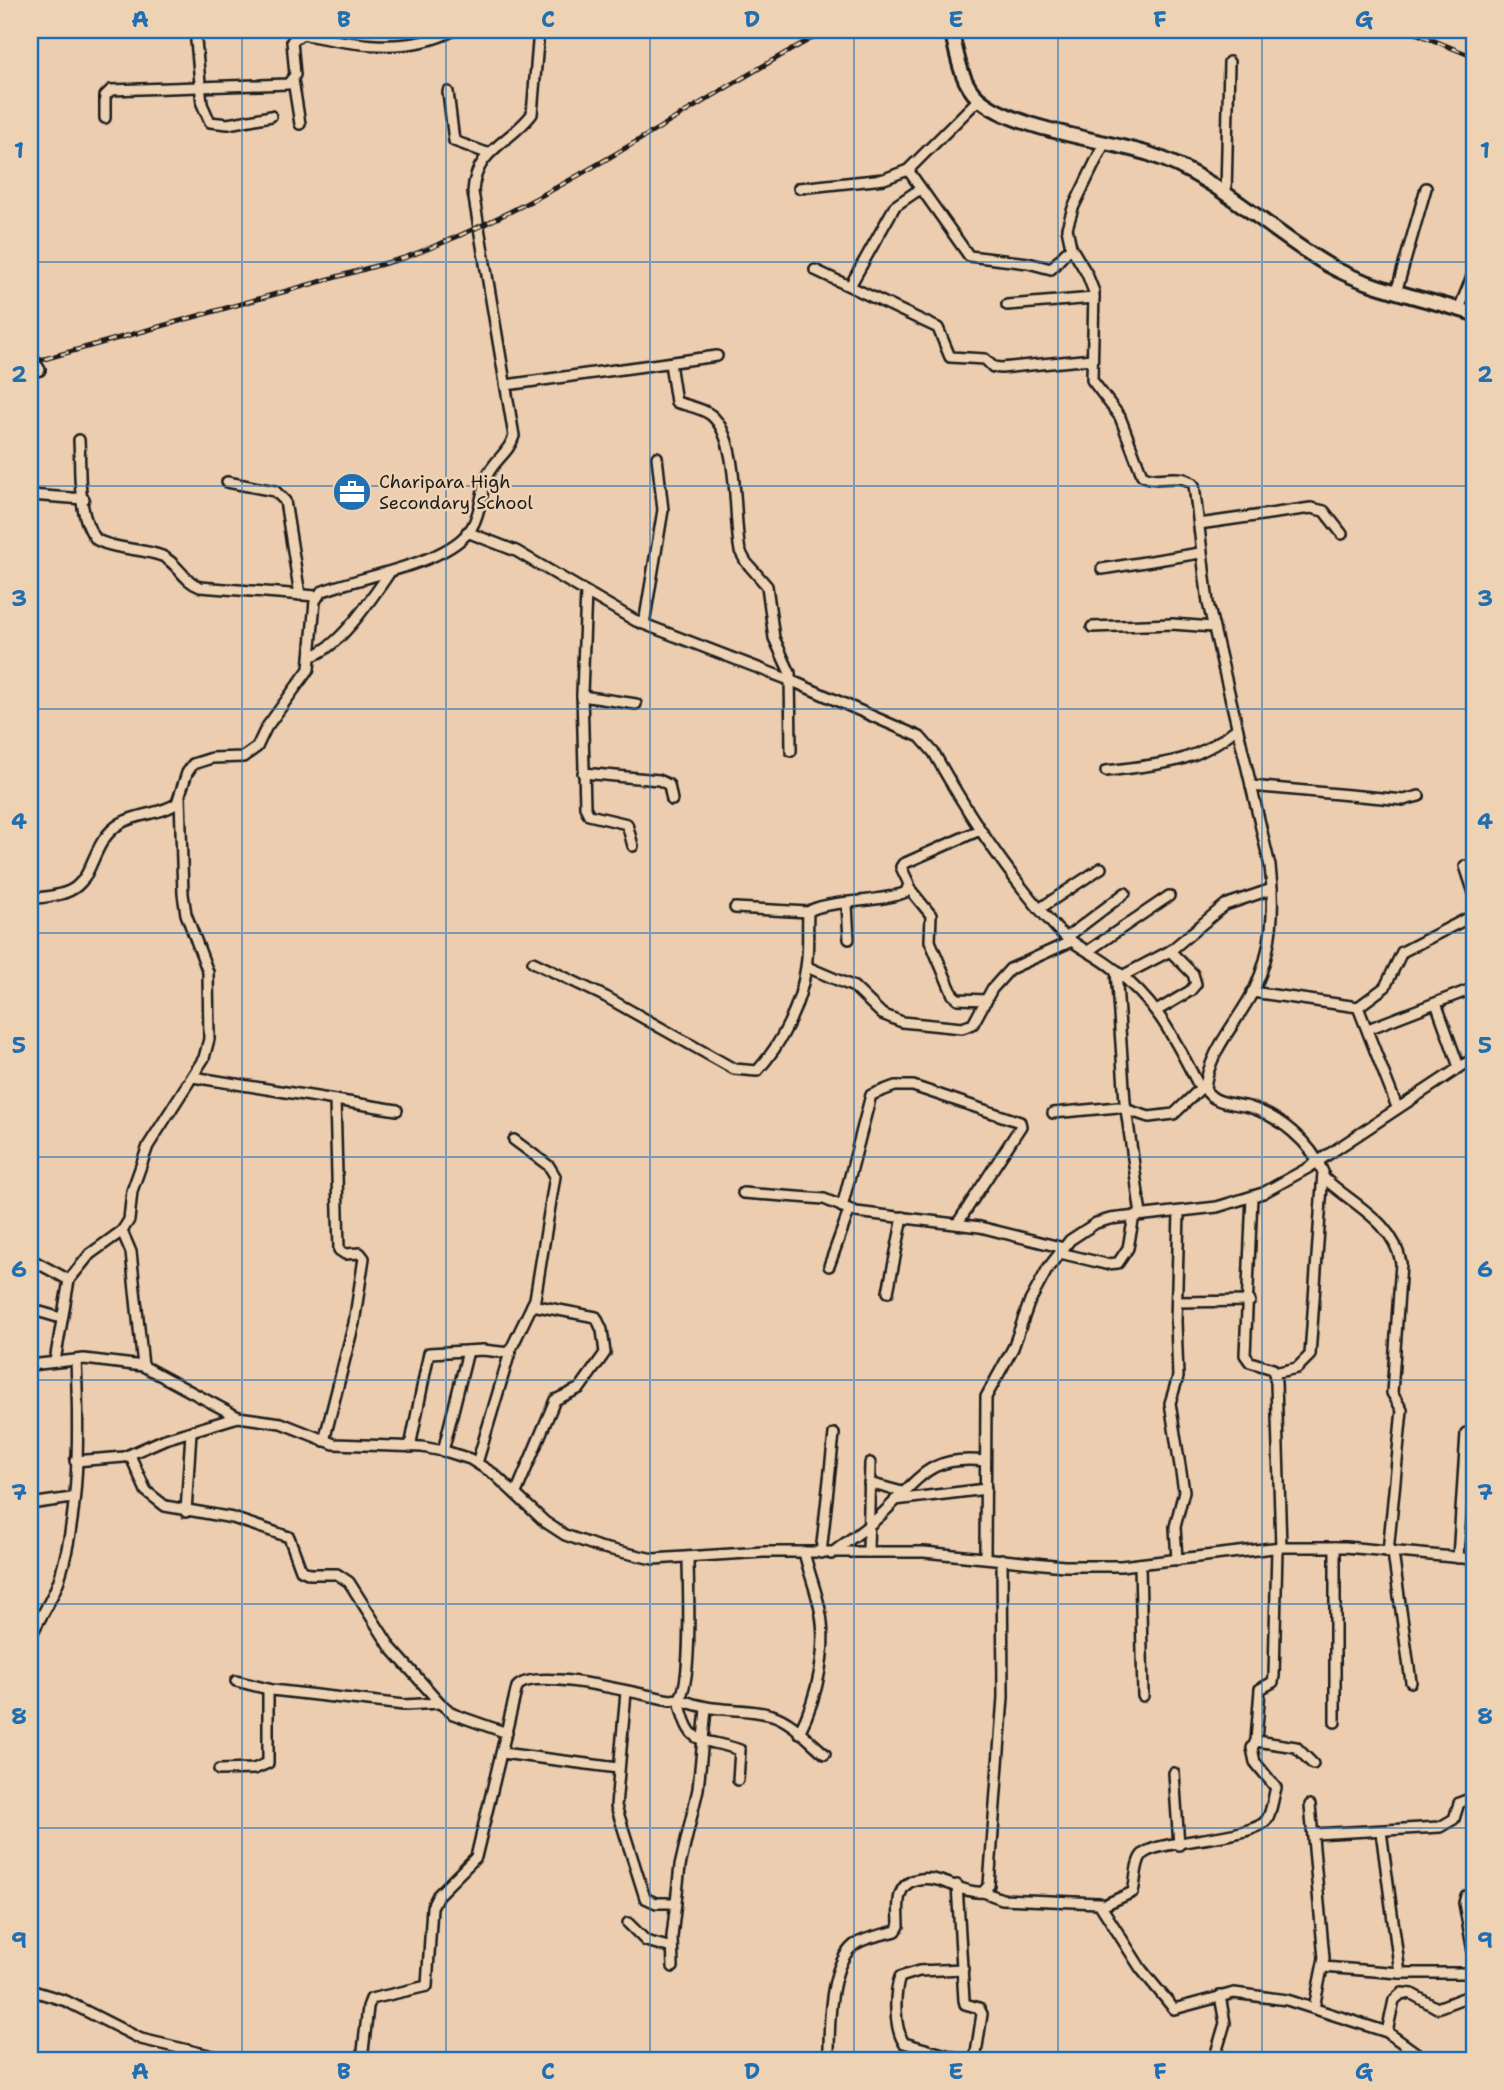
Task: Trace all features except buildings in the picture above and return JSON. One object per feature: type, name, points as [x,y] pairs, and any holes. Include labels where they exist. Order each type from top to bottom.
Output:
[{"type":"street","points":[[195,30],[200,86],[204,110],[210,122],[228,124],[271,116]]},
{"type":"street","points":[[300,124],[293,80],[292,41],[302,34],[376,46],[434,38],[454,30]]},
{"type":"street","points":[[79,440],[88,524],[97,540],[160,556],[171,561],[193,585],[211,590],[317,596],[327,589],[390,572],[432,555],[467,532],[475,520],[489,473],[512,445],[513,420],[473,192],[475,172],[487,153],[531,114],[539,30]]},
{"type":"street","points":[[951,30],[965,78],[979,99],[1032,124],[1105,142],[1175,164],[1227,194],[1328,265],[1349,275],[1474,314]]},
{"type":"street","points":[[1227,194],[1229,62]]},
{"type":"street","points":[[105,118],[105,96],[111,90],[282,85],[293,80]]},
{"type":"street","points":[[448,92],[454,141],[487,153]]},
{"type":"street","points":[[799,188],[884,178],[908,170],[979,99]]},
{"type":"street","points":[[1053,1113],[1118,1107],[1149,1117],[1174,1114],[1203,1088],[1212,1061],[1252,992],[1265,960],[1271,935],[1272,889],[1251,786],[1213,627],[1200,553],[1196,493],[1191,481],[1180,478],[1148,478],[1139,471],[1120,417],[1092,380],[1094,298],[1091,282],[1071,247],[1067,228],[1070,216],[1105,142]]},
{"type":"street","points":[[908,170],[963,252],[974,259],[1028,262],[1051,269],[1071,247]]},
{"type":"street","points":[[1397,289],[1426,188]]},
{"type":"street","points":[[850,286],[895,206],[920,189]]},
{"type":"street","points":[[815,270],[938,328],[950,357],[985,359],[993,367],[1001,368],[1092,359]]},
{"type":"street","points":[[1459,309],[1474,272]]},
{"type":"street","points":[[1007,305],[1094,298]]},
{"type":"street","points":[[30,355],[40,370],[30,373]]},
{"type":"street","points":[[506,385],[717,356]]},
{"type":"street","points":[[670,363],[676,402],[710,414],[724,432],[730,456],[740,551],[767,586],[774,638],[792,681],[791,751]]},
{"type":"street","points":[[644,624],[663,510],[657,457]]},
{"type":"street","points":[[227,482],[275,491],[285,501],[300,595]]},
{"type":"street","points":[[30,495],[84,499]]},
{"type":"street","points":[[1199,524],[1311,508],[1324,511],[1342,534]]},
{"type":"street","points":[[467,532],[516,551],[644,624],[792,681],[920,737],[934,753],[1002,863],[1039,908],[1070,939],[1119,973],[1158,1010],[1208,1096],[1271,1117],[1292,1131],[1318,1161],[1323,1177],[1310,1355],[1297,1368],[1274,1373]]},
{"type":"street","points":[[1102,569],[1200,553]]},
{"type":"street","points":[[312,656],[326,648],[354,620],[390,572]]},
{"type":"street","points":[[586,592],[582,696],[585,807],[589,815],[626,824],[634,846]]},
{"type":"street","points":[[54,1362],[69,1280],[90,1254],[122,1231],[129,1220],[132,1191],[148,1146],[204,1058],[211,1021],[208,972],[186,914],[183,894],[180,797],[187,773],[193,764],[212,758],[243,757],[254,752],[265,728],[306,676],[312,656],[317,596]]},
{"type":"street","points":[[1092,627],[1172,624],[1213,627]]},
{"type":"street","points":[[582,696],[636,704]]},
{"type":"street","points":[[1106,771],[1179,761],[1203,753],[1236,729]]},
{"type":"street","points":[[583,773],[659,780],[669,785],[671,800]]},
{"type":"street","points":[[1251,786],[1405,800],[1419,796]]},
{"type":"street","points":[[30,899],[76,887],[101,841],[118,825],[144,813],[172,807],[180,797]]},
{"type":"street","points":[[980,830],[901,867],[909,888],[931,915],[930,941],[953,995],[958,999],[987,1000]]},
{"type":"street","points":[[1465,866],[1474,893]]},
{"type":"street","points":[[1039,908],[1101,868]]},
{"type":"street","points":[[735,908],[808,912],[816,906],[847,905],[900,895],[909,888]]},
{"type":"street","points":[[1119,973],[1170,951],[1225,905],[1272,889]]},
{"type":"street","points":[[807,967],[854,987],[882,1014],[902,1023],[962,1028],[973,1024],[1010,970],[1070,939],[1125,893]]},
{"type":"street","points":[[1088,951],[1169,896]]},
{"type":"street","points":[[847,905],[849,939]]},
{"type":"street","points":[[533,962],[606,997],[734,1069],[748,1073],[757,1071],[766,1062],[800,998],[807,967],[808,912]]},
{"type":"street","points":[[1252,992],[1358,1007],[1385,987],[1402,952],[1474,915]]},
{"type":"street","points":[[1158,1010],[1190,991],[1196,984],[1193,974],[1170,951]]},
{"type":"street","points":[[743,1193],[817,1198],[846,1209],[957,1224],[1062,1250],[1106,1264],[1118,1263],[1128,1248],[1137,1215],[1126,1109],[1119,973]]},
{"type":"street","points":[[1368,1029],[1474,988]]},
{"type":"street","points":[[1436,1003],[1459,1067]]},
{"type":"street","points":[[1358,1007],[1397,1107]]},
{"type":"street","points":[[985,1557],[986,1397],[1013,1348],[1029,1303],[1070,1240],[1097,1223],[1137,1215],[1217,1207],[1252,1197],[1318,1161],[1474,1058]]},
{"type":"street","points":[[192,1077],[397,1110]]},
{"type":"street","points":[[830,1266],[846,1209],[871,1095],[895,1086],[913,1086],[1020,1122],[1021,1126],[957,1224]]},
{"type":"street","points":[[324,1441],[354,1323],[364,1258],[360,1254],[345,1254],[340,1250],[335,1100]]},
{"type":"street","points":[[477,1463],[509,1353],[532,1305],[555,1176],[548,1166],[514,1140]]},
{"type":"street","points":[[1323,1177],[1387,1230],[1398,1249],[1400,1275],[1392,1394],[1402,1410],[1391,1552],[1411,1682]]},
{"type":"street","points":[[1102,1906],[1133,1892],[1143,1854],[1263,1824],[1268,1819],[1276,1788],[1252,1754],[1256,1741],[1259,1689],[1273,1682],[1274,1676],[1279,1547],[1279,1446],[1274,1373],[1270,1367],[1246,1359],[1252,1197]]},
{"type":"street","points":[[1177,1560],[1175,1527],[1183,1504],[1184,1490],[1170,1403],[1178,1377],[1179,1212]]},
{"type":"street","points":[[888,1292],[903,1217]]},
{"type":"street","points":[[122,1231],[131,1252],[143,1366]]},
{"type":"street","points":[[30,1259],[69,1280]]},
{"type":"street","points":[[1177,1302],[1250,1301]]},
{"type":"street","points":[[516,1493],[555,1400],[580,1388],[606,1353],[602,1330],[596,1317],[532,1305]]},
{"type":"street","points":[[30,1309],[61,1318]]},
{"type":"street","points":[[443,1451],[468,1351]]},
{"type":"street","points":[[410,1447],[429,1353],[509,1353]]},
{"type":"street","points":[[30,1638],[57,1584],[66,1557],[78,1411],[76,1360]]},
{"type":"street","points":[[30,1365],[76,1360],[143,1366],[238,1417],[281,1423],[324,1441],[443,1451],[477,1463],[516,1493],[545,1522],[565,1535],[653,1559],[804,1552],[924,1552],[1064,1566],[1140,1564],[1279,1547],[1335,1547],[1474,1559]]},
{"type":"street","points":[[75,1461],[131,1455],[165,1439],[238,1417]]},
{"type":"street","points":[[186,1512],[191,1432]]},
{"type":"street","points":[[1458,1558],[1466,1433]]},
{"type":"street","points":[[821,1553],[828,1462],[834,1434]]},
{"type":"street","points":[[131,1455],[146,1491],[155,1500],[186,1512],[233,1518],[289,1537],[301,1570],[310,1574],[337,1574],[349,1582],[391,1648],[440,1703],[453,1714],[507,1733]]},
{"type":"street","points":[[831,1554],[902,1492],[943,1461],[985,1461]]},
{"type":"street","points":[[868,1552],[870,1463]]},
{"type":"street","points":[[869,1483],[902,1492]]},
{"type":"street","points":[[895,1500],[986,1489]]},
{"type":"street","points":[[30,1504],[72,1498]]},
{"type":"street","points":[[1335,1547],[1335,1722]]},
{"type":"street","points":[[799,1732],[812,1706],[823,1640],[819,1604],[804,1552]]},
{"type":"street","points":[[688,1558],[687,1674],[679,1699],[681,1718],[702,1743],[740,1750],[738,1780]]},
{"type":"street","points":[[984,1892],[989,1885],[1003,1697],[1002,1559]]},
{"type":"street","points":[[1140,1564],[1143,1696]]},
{"type":"street","points":[[236,1681],[268,1689],[404,1705],[440,1703]]},
{"type":"street","points":[[362,2060],[368,2007],[372,1999],[427,1986],[432,1907],[438,1895],[476,1857],[517,1687],[521,1682],[575,1682],[670,1700],[679,1699],[706,1709],[770,1715],[799,1732],[825,1754]]},
{"type":"street","points":[[219,1770],[254,1769],[268,1763],[268,1689]]},
{"type":"street","points":[[626,1692],[616,1806],[645,1898],[656,1903],[676,1903]]},
{"type":"street","points":[[673,1967],[672,1948],[680,1866],[698,1789],[706,1709]]},
{"type":"street","points":[[1256,1741],[1296,1746],[1313,1764]]},
{"type":"street","points":[[502,1753],[618,1768]]},
{"type":"street","points":[[1174,1773],[1179,1845]]},
{"type":"street","points":[[1314,1834],[1450,1824],[1459,1802],[1474,1797]]},
{"type":"street","points":[[1310,1805],[1323,1966],[1314,2008]]},
{"type":"street","points":[[1381,1831],[1400,1973]]},
{"type":"street","points":[[829,2060],[831,1995],[851,1947],[861,1941],[896,1931],[900,1926],[899,1894],[912,1881],[939,1878],[976,1893],[984,1892],[1002,1899],[1090,1900],[1102,1906],[1120,1938],[1168,2006],[1181,2009],[1220,1996],[1247,1994],[1287,2000],[1387,2032],[1426,2060]]},
{"type":"street","points":[[957,1885],[965,2004],[979,2008],[982,2014],[975,2060]]},
{"type":"street","points":[[1474,1895],[1464,1898],[1471,1922],[1474,1957]]},
{"type":"street","points":[[628,1923],[646,1941],[672,1948]]},
{"type":"street","points":[[1323,1966],[1400,1973],[1474,1973],[1471,1995],[1437,2008],[1412,1994],[1402,1993],[1394,2000],[1387,2032]]},
{"type":"street","points":[[963,1969],[919,1971],[900,1977],[898,2019],[899,2036],[904,2043],[964,2060]]},
{"type":"street","points":[[30,1990],[65,2001],[141,2039],[230,2060]]},
{"type":"street","points":[[1214,2060],[1225,2023],[1220,1996]]},
{"type":"railway","points":[[30,363],[404,258],[461,235],[620,152],[827,30]]},
{"type":"railway","points":[[1408,30],[1474,57]]},
{"type":"place","name":"Charipara High Secondary School","points":[[352,492]]}]
